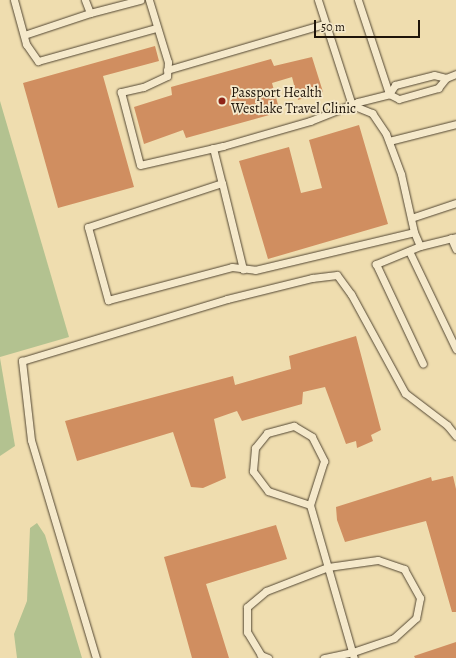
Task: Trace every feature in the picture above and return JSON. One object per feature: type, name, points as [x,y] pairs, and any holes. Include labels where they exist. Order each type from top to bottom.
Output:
[{"type":"lane","points":[[14,0],[26,44],[38,62],[156,28]]},
{"type":"lane","points":[[85,0],[90,13]]},
{"type":"lane","points":[[24,35],[90,13],[140,0]]},
{"type":"lane","points":[[149,0],[156,28],[168,62],[167,76],[121,92],[140,165],[213,148],[310,121],[352,104],[389,94],[399,98],[438,88],[446,78],[456,74]]},
{"type":"lane","points":[[318,0],[324,24],[352,104],[372,112],[389,141],[401,174],[414,232],[420,246]]},
{"type":"lane","points":[[358,0],[389,94]]},
{"type":"lane","points":[[168,70],[324,24]]},
{"type":"lane","points":[[389,94],[395,85],[434,75],[446,78]]},
{"type":"lane","points":[[389,141],[456,124]]},
{"type":"lane","points":[[213,148],[243,269]]},
{"type":"lane","points":[[222,183],[88,227],[108,300],[232,268],[255,270],[414,232]]},
{"type":"lane","points":[[411,218],[456,203]]},
{"type":"lane","points":[[423,364],[376,264],[420,246],[454,238],[456,249]]},
{"type":"lane","points":[[409,251],[456,349]]},
{"type":"lane","points":[[96,658],[31,440],[22,361],[227,299],[312,278],[337,275],[351,294],[405,393],[447,425],[456,436]]},
{"type":"lane","points":[[310,506],[268,491],[253,472],[255,448],[267,433],[294,426],[312,437],[324,461],[310,506],[354,655]]},
{"type":"lane","points":[[268,658],[261,655],[247,632],[247,607],[266,591],[328,567],[378,560],[404,569],[420,598],[416,618],[394,638],[354,655],[324,658]]},
{"type":"green space","points":[[0,101],[69,337],[0,357]]},
{"type":"green space","points":[[0,358],[15,446],[0,456]]},
{"type":"green space","points":[[37,523],[45,535],[82,658],[17,658],[14,634],[27,601],[30,528]]},
{"type":"building","points":[[155,46],[159,61],[103,76],[134,187],[58,208],[23,83]]},
{"type":"building","points":[[312,57],[323,92],[298,100],[292,77],[272,83],[280,112],[186,138],[183,130],[144,144],[134,107],[172,95],[171,87],[271,59],[274,66]]},
{"type":"building","points":[[359,125],[388,224],[268,259],[239,161],[289,147],[301,193],[322,188],[309,140]]},
{"type":"building","points":[[356,336],[381,430],[371,435],[373,441],[357,448],[356,441],[346,444],[325,387],[303,392],[302,404],[242,421],[237,411],[214,419],[226,478],[203,488],[191,487],[173,432],[77,461],[65,421],[233,376],[235,385],[291,369],[289,356]]},
{"type":"building","points":[[453,476],[456,489],[456,612],[452,612],[426,521],[345,542],[337,520],[336,507],[431,477],[432,481]]},
{"type":"building","points":[[276,525],[287,559],[206,584],[229,658],[192,658],[164,557]]},
{"type":"building","points":[[456,642],[456,658],[415,658],[414,656]]},
{"type":"place","name":"Passport Health Westlake Travel Clinic","points":[[222,101]]}]
